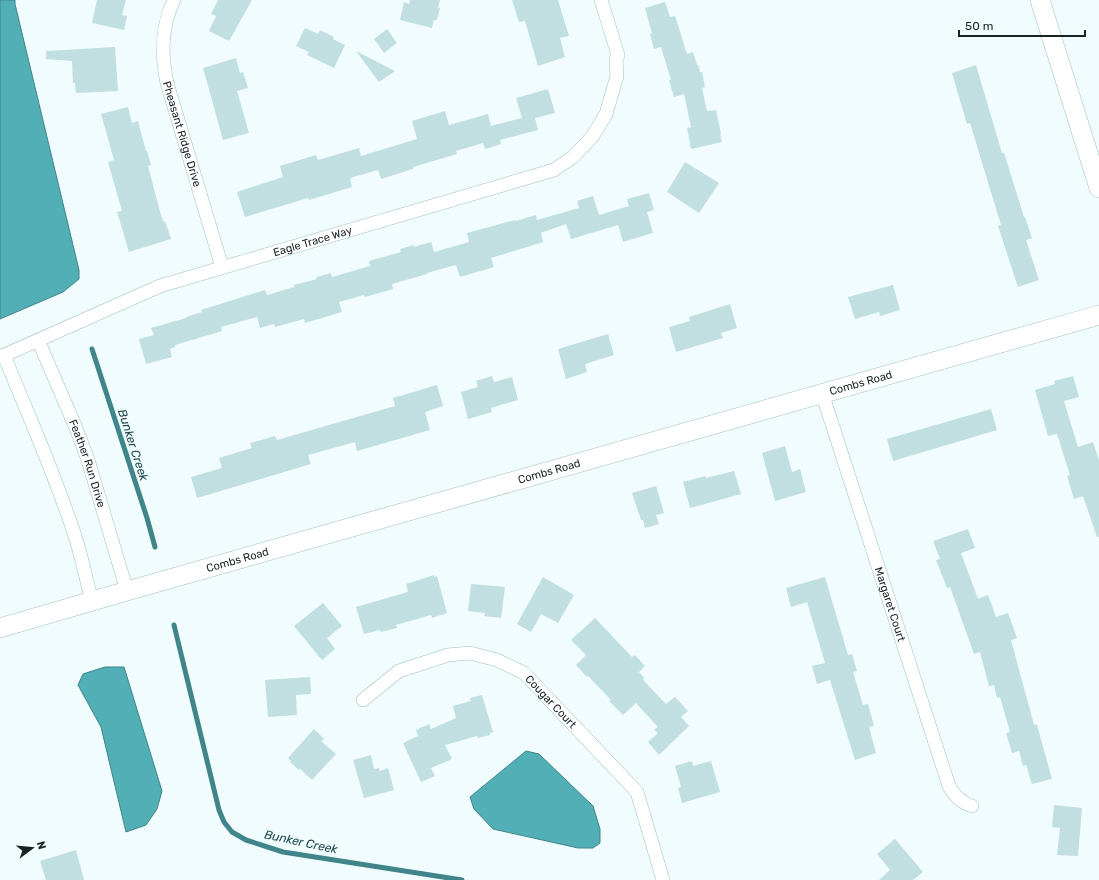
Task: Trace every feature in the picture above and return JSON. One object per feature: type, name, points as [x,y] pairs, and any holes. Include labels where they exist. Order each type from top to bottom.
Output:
[{"type":"street","name":"Pheasant Ridge Drive","points":[[174,0],[163,39],[163,63],[167,83],[222,267]]},
{"type":"street","name":"Eagle Trace Way","points":[[2,356],[165,284],[554,170],[573,156],[592,137],[606,114],[617,76],[616,60],[618,55],[601,0]]},
{"type":"street","points":[[1040,0],[1099,188]]},
{"type":"street","name":"Combs Road","points":[[0,628],[1099,315]]},
{"type":"street","name":"Feather Run Drive","points":[[38,340],[76,428],[88,460],[127,591]]},
{"type":"street","points":[[2,356],[48,459],[61,494],[75,537],[92,601]]},
{"type":"street","name":"Margaret Court","points":[[822,393],[950,786],[954,795],[972,806]]},
{"type":"street","name":"Cougar Court","points":[[363,700],[398,671],[448,655],[470,653],[497,660],[524,673],[637,792],[663,880]]},
{"type":"water","points":[[0,0],[15,0],[79,270],[79,279],[63,292],[0,319]]},
{"type":"water","points":[[105,667],[124,667],[162,791],[157,809],[146,825],[126,832],[101,727],[78,685],[83,674]]},
{"type":"water","points":[[526,751],[539,754],[593,806],[600,829],[600,843],[593,848],[578,848],[493,829],[474,809],[470,797]]},
{"type":"building","points":[[97,0],[126,0],[122,15],[127,16],[124,30],[92,23]]},
{"type":"building","points":[[218,0],[252,0],[229,41],[209,31],[216,16],[211,14]]},
{"type":"building","points":[[410,0],[440,0],[437,20],[434,20],[432,28],[400,20],[404,2],[409,4]]},
{"type":"building","points":[[512,0],[558,0],[569,36],[560,38],[565,57],[538,66],[525,21],[519,22]]},
{"type":"building","points":[[665,2],[670,17],[675,16],[687,54],[693,52],[700,72],[702,72],[705,87],[702,88],[707,111],[716,110],[722,142],[691,149],[687,128],[691,127],[684,94],[674,97],[669,80],[671,80],[661,47],[654,49],[650,34],[652,33],[645,8]]},
{"type":"building","points":[[305,28],[318,34],[320,30],[334,37],[333,39],[345,45],[334,68],[307,55],[309,52],[296,46]]},
{"type":"building","points":[[387,29],[397,43],[384,53],[374,39]]},
{"type":"building","points":[[115,47],[118,91],[76,93],[75,83],[73,83],[72,61],[46,59],[46,51]]},
{"type":"building","points":[[356,51],[395,71],[379,82]]},
{"type":"building","points":[[236,58],[240,73],[243,72],[248,88],[237,91],[249,133],[223,140],[203,68]]},
{"type":"building","points":[[976,65],[1002,153],[1004,153],[1032,238],[1026,240],[1039,280],[1018,287],[998,226],[1001,225],[970,123],[967,124],[952,73]]},
{"type":"building","points":[[548,89],[555,113],[535,118],[538,130],[500,140],[501,144],[485,149],[483,143],[456,151],[457,154],[413,167],[413,169],[381,179],[378,170],[350,178],[352,187],[309,200],[308,198],[245,217],[237,192],[283,177],[280,166],[316,155],[318,160],[359,148],[361,156],[417,139],[412,121],[445,111],[449,125],[488,114],[491,126],[522,118],[516,98]]},
{"type":"building","points":[[128,107],[132,123],[138,121],[151,165],[148,166],[159,208],[163,222],[165,221],[171,239],[129,252],[117,212],[122,211],[108,162],[114,160],[101,114]]},
{"type":"building","points":[[685,162],[719,183],[699,213],[667,192]]},
{"type":"building","points":[[649,193],[654,210],[647,212],[653,233],[623,242],[618,225],[571,239],[566,224],[541,233],[543,242],[491,258],[494,267],[460,277],[456,265],[427,273],[392,284],[393,289],[365,297],[364,295],[339,302],[342,312],[305,323],[304,319],[275,327],[274,324],[260,328],[257,317],[221,327],[222,331],[175,345],[175,347],[170,349],[172,357],[146,364],[139,339],[154,335],[151,328],[186,318],[202,312],[201,310],[265,290],[267,295],[294,287],[294,285],[317,279],[316,277],[331,273],[332,277],[370,266],[369,261],[401,252],[400,249],[414,245],[414,247],[431,242],[434,252],[469,242],[467,233],[536,215],[537,220],[579,208],[577,201],[593,196],[599,215],[629,206],[627,199]]},
{"type":"building","points":[[893,285],[900,310],[880,316],[879,312],[855,319],[848,297]]},
{"type":"building","points":[[730,304],[737,328],[721,333],[723,338],[676,352],[669,327],[690,321],[689,317]]},
{"type":"building","points":[[608,334],[614,355],[585,364],[587,372],[566,379],[558,349]]},
{"type":"building","points":[[492,376],[494,382],[512,377],[518,400],[491,408],[492,412],[468,419],[461,392],[478,387],[476,381]]},
{"type":"building","points":[[1073,376],[1079,397],[1064,401],[1078,447],[1093,442],[1099,460],[1099,537],[1097,537],[1083,496],[1074,499],[1067,476],[1070,475],[1057,434],[1048,436],[1035,390],[1055,384],[1054,381]]},
{"type":"building","points":[[437,385],[443,406],[425,412],[430,430],[357,451],[355,442],[308,455],[311,464],[197,498],[191,477],[222,468],[219,458],[252,448],[250,443],[275,436],[277,440],[395,406],[393,398]]},
{"type":"building","points":[[991,409],[997,430],[893,461],[887,439]]},
{"type":"building","points":[[785,446],[792,472],[800,469],[806,492],[775,501],[762,453]]},
{"type":"building","points":[[734,471],[741,494],[690,508],[683,482],[705,476],[706,478]]},
{"type":"building","points":[[656,486],[664,513],[656,515],[659,524],[645,528],[632,493]]},
{"type":"building","points":[[968,529],[975,548],[961,553],[978,599],[988,595],[996,617],[1008,613],[1017,638],[1011,640],[1034,725],[1037,725],[1052,779],[1032,784],[1026,765],[1023,766],[1019,751],[1012,753],[1006,733],[1010,732],[1000,697],[997,698],[994,685],[989,686],[980,652],[974,654],[950,587],[947,588],[936,560],[940,559],[933,541]]},
{"type":"building","points":[[434,575],[434,577],[437,576],[447,613],[432,618],[431,615],[396,625],[397,628],[364,634],[356,607],[408,592],[406,584]]},
{"type":"building","points":[[543,577],[574,595],[558,623],[541,614],[531,632],[517,624]]},
{"type":"building","points":[[825,577],[848,655],[852,654],[857,671],[853,672],[863,705],[868,704],[874,726],[869,727],[876,753],[855,760],[830,680],[817,684],[812,666],[825,663],[807,602],[791,607],[786,588]]},
{"type":"building","points":[[471,584],[505,587],[501,618],[484,616],[485,613],[468,611]]},
{"type":"building","points":[[323,603],[342,626],[327,638],[335,649],[322,660],[294,626]]},
{"type":"building","points":[[595,618],[632,657],[635,655],[645,666],[639,672],[644,678],[643,680],[666,704],[675,697],[688,711],[681,717],[689,726],[659,755],[648,742],[658,733],[654,730],[658,727],[636,703],[623,715],[609,701],[611,700],[576,665],[586,655],[571,640]]},
{"type":"building","points":[[310,677],[311,694],[296,695],[297,715],[268,717],[265,680]]},
{"type":"building","points":[[482,695],[493,732],[490,733],[490,735],[478,738],[477,736],[445,745],[452,759],[431,768],[435,776],[421,782],[403,743],[418,736],[416,730],[429,724],[431,729],[456,718],[453,706],[471,701],[470,698]]},
{"type":"building","points":[[314,729],[324,739],[321,741],[336,754],[312,780],[290,762],[291,761],[288,758]]},
{"type":"building","points":[[371,755],[374,769],[379,768],[380,771],[388,768],[394,790],[364,798],[353,760]]},
{"type":"building","points":[[692,761],[693,766],[711,761],[720,792],[682,803],[678,788],[681,787],[675,766]]},
{"type":"building","points":[[1054,805],[1082,808],[1078,856],[1057,855],[1060,828],[1052,827]]},
{"type":"building","points":[[895,839],[923,872],[913,880],[879,880],[890,870],[877,854]]},
{"type":"building","points":[[76,850],[84,880],[46,880],[40,861]]},
{"type":"waterway","name":"Bunker Creek","points":[[92,349],[155,547]]},
{"type":"waterway","name":"Bunker Creek","points":[[174,625],[219,810],[224,822],[232,832],[246,840],[283,852],[462,880]]}]
